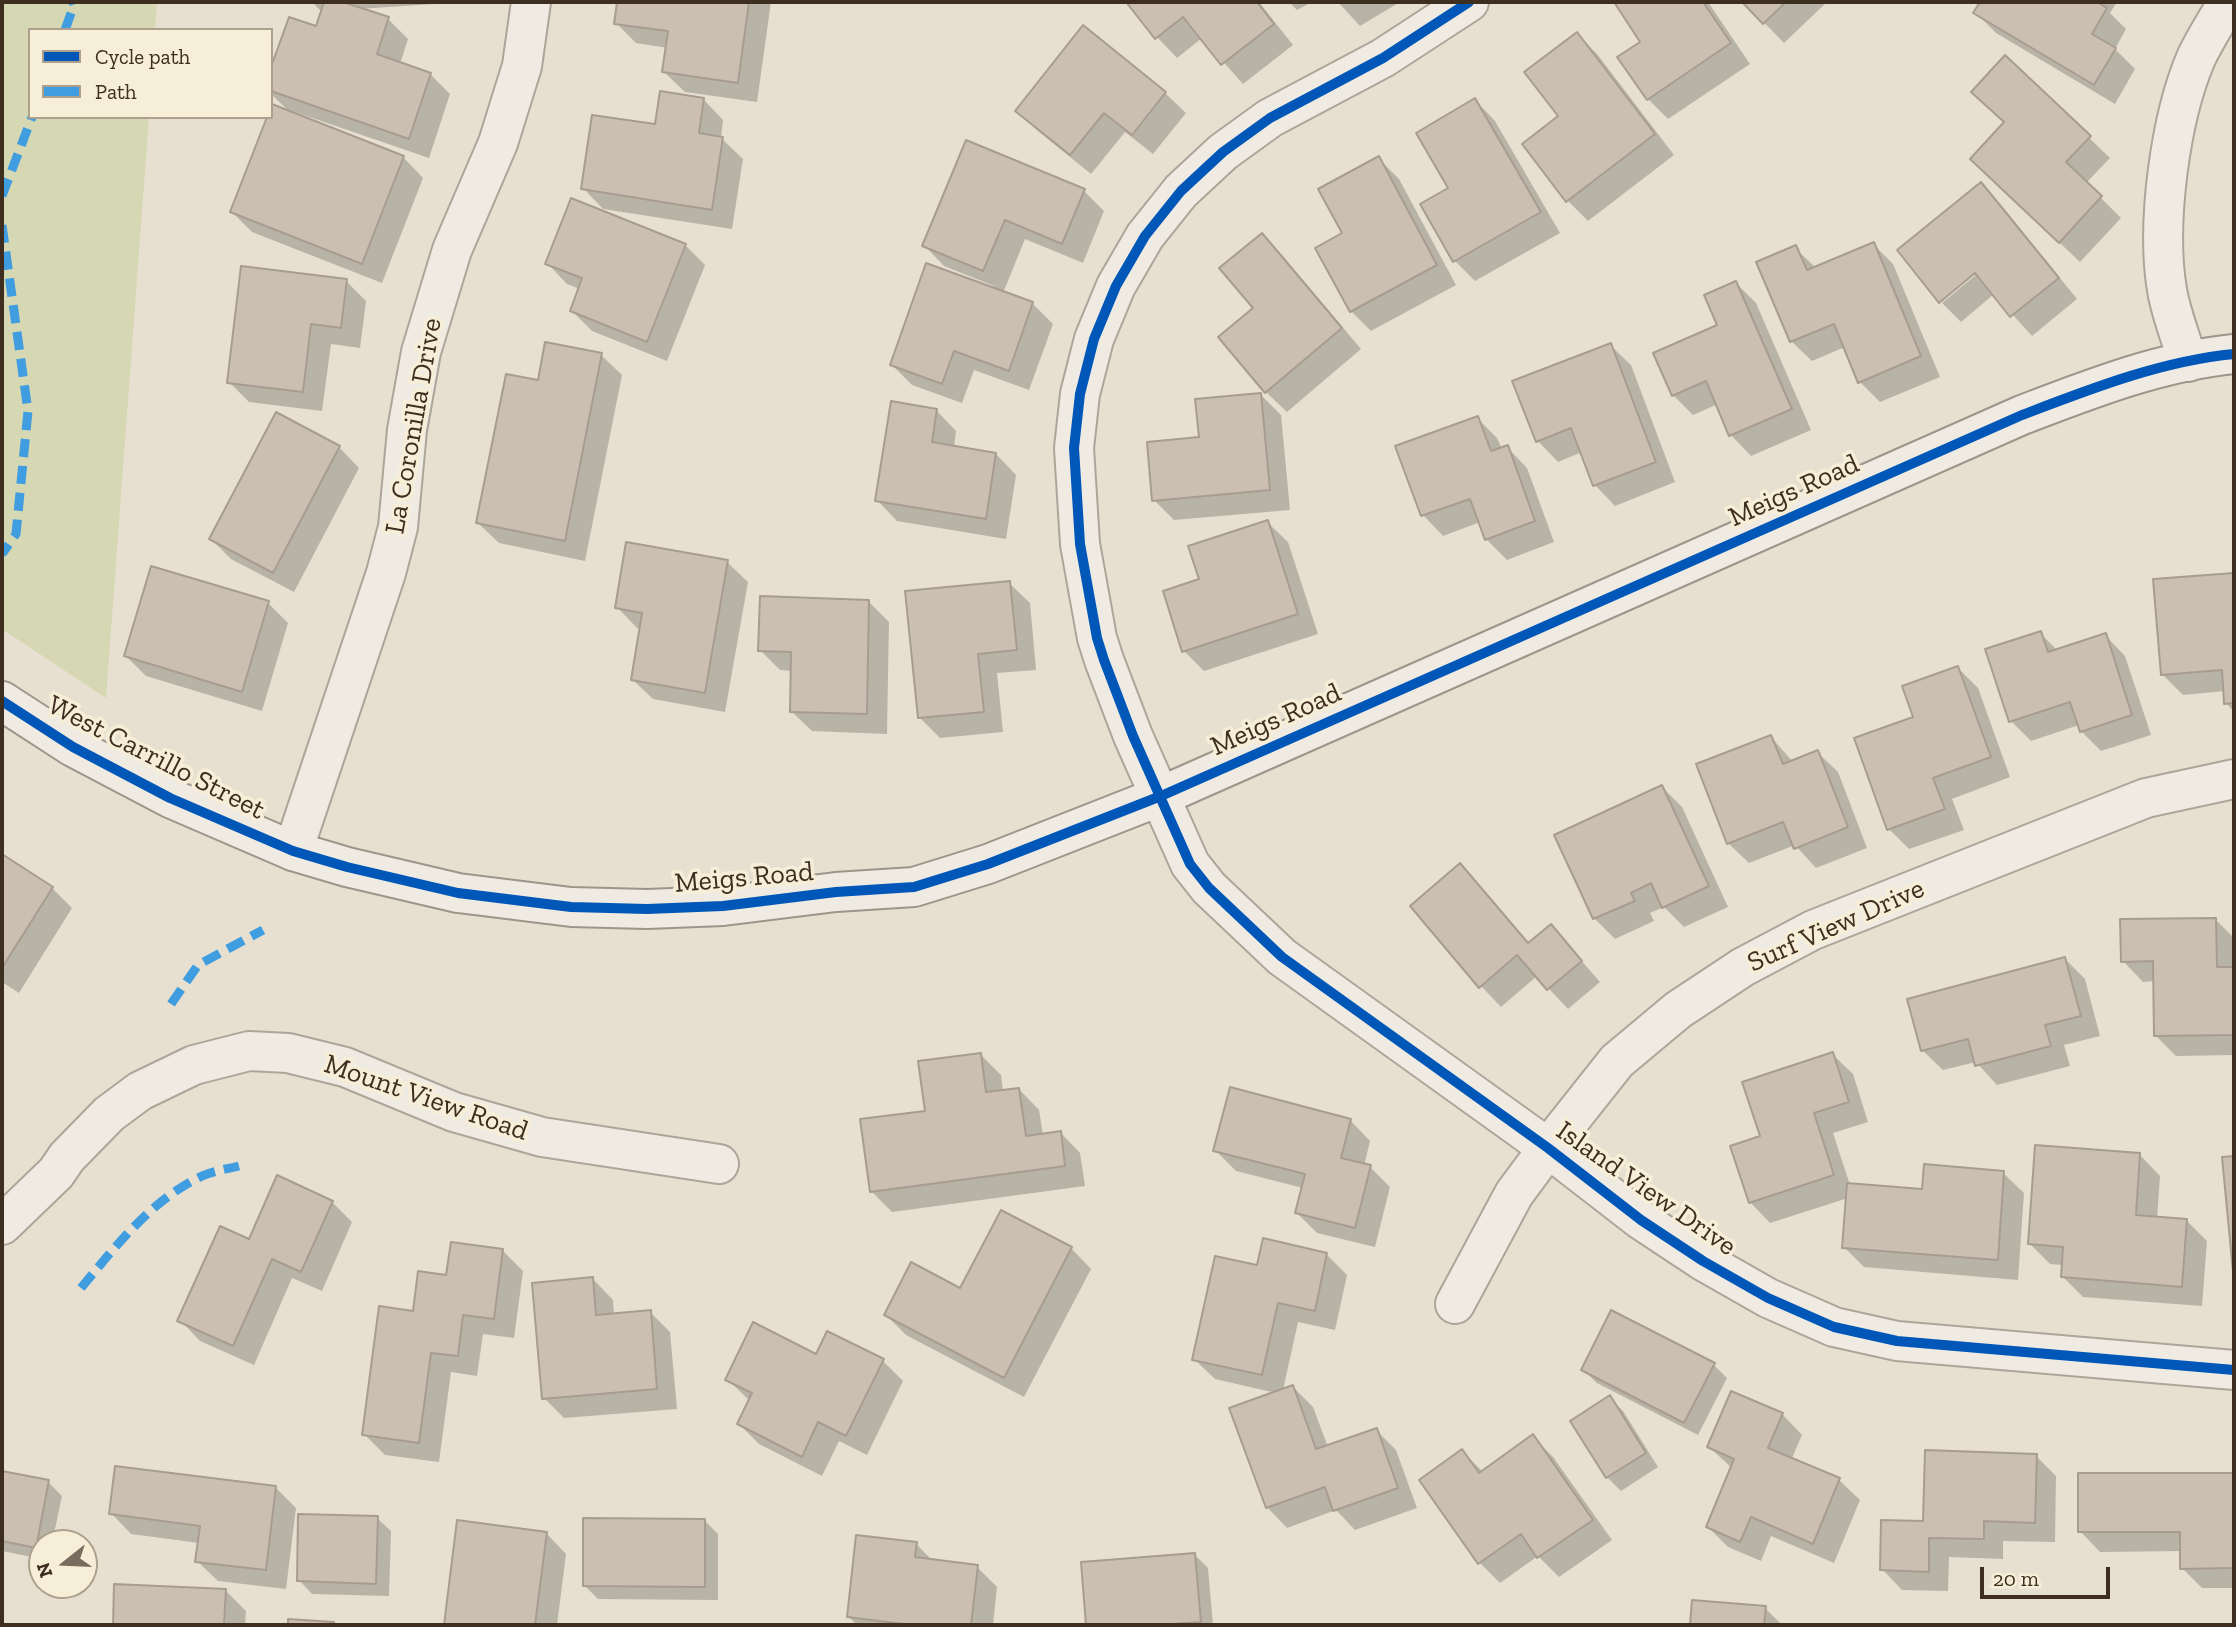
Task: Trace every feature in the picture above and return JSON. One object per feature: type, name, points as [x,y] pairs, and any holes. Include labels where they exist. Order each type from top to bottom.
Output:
[{"type":"street","name":"La Coronilla Drive","points":[[292,851],[386,573],[398,527],[407,430],[421,352],[452,250],[498,143],[522,66],[531,2]]},
{"type":"street","name":"Island View Drive","points":[[1469,2],[1383,58],[1270,118],[1223,152],[1181,191],[1145,236],[1116,286],[1094,339],[1080,394],[1074,448],[1080,544],[1097,638],[1133,736],[1196,873],[1282,957],[1548,1148],[1641,1220],[1703,1261],[1768,1298],[1834,1327],[1897,1341],[2234,1370]]},
{"type":"street","points":[[2188,362],[2167,292],[2164,266],[2165,214],[2173,134],[2196,58],[2228,2]]},
{"type":"street","name":"Meigs Road","points":[[292,851],[458,893],[571,906],[647,909],[723,906],[836,892],[914,887],[988,864],[1161,796],[2022,415],[2101,384],[2188,362],[2234,354]]},
{"type":"street","name":"West Carrillo Street","points":[[2,701],[73,747],[170,797],[292,851]]},
{"type":"street","name":"Surf View Drive","points":[[1455,1304],[1514,1194],[1548,1148],[1617,1061],[1678,1010],[1743,967],[1813,930],[2146,798],[2234,779]]},
{"type":"street","name":"Mount View Road","points":[[2,1225],[56,1173],[67,1157],[109,1114],[141,1091],[194,1065],[249,1051],[288,1053],[345,1068],[454,1112],[542,1137],[719,1164]]},
{"type":"green space","points":[[2,2],[157,2],[155,28],[28,28],[28,119],[149,119],[106,698],[2,629]]},
{"type":"building","points":[[324,2],[343,2],[389,17],[377,54],[431,73],[409,139],[273,92],[273,61],[289,17],[316,26]]},
{"type":"building","points":[[617,2],[749,2],[738,83],[662,72],[668,31],[614,24]]},
{"type":"building","points":[[1126,2],[1257,2],[1274,24],[1221,65],[1183,17],[1155,39]]},
{"type":"building","points":[[1614,2],[1703,2],[1731,43],[1647,100],[1617,57],[1640,42]]},
{"type":"building","points":[[1742,2],[1786,2],[1763,24]]},
{"type":"building","points":[[1980,2],[2097,2],[2107,8],[2092,34],[2116,48],[2094,85],[1973,13]]},
{"type":"building","points":[[1083,25],[1166,92],[1132,135],[1104,113],[1070,155],[1015,111]]},
{"type":"building","points":[[1577,32],[1655,134],[1566,202],[1522,144],[1558,116],[1524,72]]},
{"type":"building","points":[[2005,55],[2091,136],[2066,162],[2102,196],[2059,243],[1970,159],[2004,122],[1971,92]]},
{"type":"building","points":[[660,91],[704,98],[699,133],[723,137],[712,210],[581,189],[592,115],[655,124]]},
{"type":"building","points":[[1475,98],[1541,212],[1453,262],[1420,204],[1448,188],[1416,133]]},
{"type":"building","points":[[273,104],[404,156],[362,264],[230,212],[266,119],[273,119]]},
{"type":"building","points":[[966,140],[1085,189],[1062,244],[1005,220],[983,271],[922,246]]},
{"type":"building","points":[[1379,156],[1437,265],[1350,312],[1315,248],[1342,233],[1318,189]]},
{"type":"building","points":[[1981,182],[2059,278],[2010,317],[1975,273],[1939,303],[1897,250]]},
{"type":"building","points":[[571,198],[686,244],[647,342],[570,311],[582,278],[545,264]]},
{"type":"building","points":[[1262,233],[1342,328],[1265,393],[1218,337],[1253,308],[1219,268]]},
{"type":"building","points":[[1874,242],[1921,356],[1858,383],[1834,324],[1790,342],[1756,262],[1796,245],[1807,270]]},
{"type":"building","points":[[926,263],[1033,302],[1009,371],[954,351],[942,384],[890,365]]},
{"type":"building","points":[[241,266],[347,279],[341,328],[311,324],[303,392],[227,383]]},
{"type":"building","points":[[1736,281],[1792,409],[1729,436],[1706,381],[1672,396],[1653,353],[1717,325],[1704,295]]},
{"type":"building","points":[[545,342],[602,353],[565,541],[476,523],[506,374],[538,380]]},
{"type":"building","points":[[1611,343],[1656,462],[1593,486],[1571,428],[1536,442],[1512,381]]},
{"type":"building","points":[[1261,393],[1270,490],[1152,501],[1147,442],[1199,437],[1195,399]]},
{"type":"building","points":[[891,401],[937,409],[932,442],[996,453],[986,519],[875,501]]},
{"type":"building","points":[[276,412],[340,446],[273,573],[209,539]]},
{"type":"building","points":[[1478,416],[1491,451],[1508,445],[1535,521],[1485,540],[1470,499],[1421,516],[1395,446]]},
{"type":"building","points":[[1268,520],[1298,614],[1182,652],[1163,591],[1199,579],[1188,546]]},
{"type":"building","points":[[626,542],[728,560],[705,693],[631,680],[642,613],[615,608]]},
{"type":"building","points":[[151,566],[269,601],[242,692],[124,656]]},
{"type":"building","points":[[2234,573],[2234,703],[2224,704],[2222,670],[2161,675],[2153,579]]},
{"type":"building","points":[[1010,581],[1017,650],[978,654],[984,712],[918,718],[905,591]]},
{"type":"building","points":[[760,596],[869,600],[867,714],[790,712],[791,652],[758,651]]},
{"type":"building","points":[[2041,631],[2048,652],[2106,633],[2132,715],[2080,732],[2070,702],[2009,722],[1985,649]]},
{"type":"building","points":[[1958,666],[1991,757],[1933,778],[1945,809],[1887,830],[1854,738],[1913,717],[1902,686]]},
{"type":"building","points":[[1771,735],[1783,764],[1818,750],[1848,827],[1794,849],[1783,822],[1727,844],[1696,764]]},
{"type":"building","points":[[1662,785],[1709,886],[1662,908],[1651,883],[1631,893],[1635,901],[1593,919],[1554,835]]},
{"type":"building","points":[[2,854],[53,887],[2,968]]},
{"type":"building","points":[[1460,863],[1528,943],[1551,924],[1582,961],[1547,990],[1517,955],[1479,988],[1410,906]]},
{"type":"building","points":[[2216,918],[2217,967],[2234,967],[2234,1035],[2154,1036],[2153,961],[2121,962],[2120,919]]},
{"type":"building","points":[[2065,957],[2081,1016],[2045,1025],[2051,1046],[1975,1066],[1968,1039],[1921,1051],[1907,999]]},
{"type":"building","points":[[1833,1052],[1849,1102],[1814,1113],[1834,1175],[1749,1203],[1730,1146],[1760,1136],[1742,1082]]},
{"type":"building","points":[[981,1053],[986,1092],[1019,1088],[1026,1136],[1061,1131],[1065,1166],[870,1192],[860,1119],[925,1111],[918,1061]]},
{"type":"building","points":[[1230,1087],[1351,1119],[1341,1158],[1371,1165],[1355,1228],[1295,1213],[1305,1174],[1213,1151]]},
{"type":"building","points":[[2035,1145],[2140,1153],[2136,1215],[2187,1219],[2182,1287],[2061,1277],[2063,1247],[2028,1244]]},
{"type":"building","points":[[2234,1156],[2234,1282],[2222,1157]]},
{"type":"building","points":[[1924,1164],[2004,1171],[1998,1260],[1842,1248],[1847,1183],[1922,1189]]},
{"type":"building","points":[[277,1175],[333,1201],[301,1272],[272,1259],[233,1346],[177,1321],[220,1226],[249,1239]]},
{"type":"building","points":[[1001,1210],[1072,1247],[1004,1378],[884,1315],[911,1262],[960,1288]]},
{"type":"building","points":[[1263,1238],[1327,1253],[1315,1311],[1278,1303],[1262,1375],[1192,1360],[1215,1256],[1257,1265]]},
{"type":"building","points":[[451,1242],[503,1249],[494,1319],[463,1315],[458,1356],[431,1353],[419,1443],[362,1435],[379,1306],[413,1311],[418,1271],[446,1275]]},
{"type":"building","points":[[593,1277],[596,1315],[651,1310],[657,1389],[542,1399],[532,1283]]},
{"type":"building","points":[[1611,1310],[1715,1363],[1684,1423],[1581,1370]]},
{"type":"building","points":[[753,1322],[816,1354],[827,1331],[884,1359],[846,1436],[818,1422],[802,1457],[737,1424],[752,1393],[725,1380]]},
{"type":"building","points":[[1293,1385],[1316,1449],[1377,1428],[1398,1488],[1333,1511],[1325,1487],[1266,1508],[1229,1408]]},
{"type":"building","points":[[1731,1391],[1783,1413],[1768,1448],[1840,1478],[1813,1544],[1751,1517],[1740,1542],[1706,1527],[1734,1459],[1707,1447]]},
{"type":"building","points":[[1610,1395],[1646,1453],[1606,1478],[1570,1421]]},
{"type":"building","points":[[1533,1434],[1593,1520],[1537,1558],[1521,1534],[1478,1564],[1419,1480],[1462,1449],[1479,1473]]},
{"type":"building","points":[[1925,1450],[2037,1454],[2035,1523],[1984,1521],[1984,1539],[1929,1538],[1929,1572],[1880,1570],[1881,1520],[1923,1521]]},
{"type":"building","points":[[115,1466],[276,1486],[266,1570],[195,1562],[200,1526],[109,1514]]},
{"type":"building","points":[[2,1471],[49,1480],[40,1529],[28,1529],[28,1546],[2,1541]]},
{"type":"building","points":[[2078,1473],[2233,1473],[2233,1568],[2180,1569],[2180,1532],[2078,1532]]},
{"type":"building","points":[[298,1514],[378,1516],[376,1584],[297,1581]]},
{"type":"building","points":[[583,1518],[705,1519],[705,1587],[583,1586]]},
{"type":"building","points":[[457,1520],[547,1532],[535,1625],[444,1625]]},
{"type":"building","points":[[856,1535],[917,1542],[915,1557],[978,1565],[971,1625],[912,1625],[847,1617]]},
{"type":"building","points":[[1195,1553],[1201,1622],[1086,1625],[1081,1562]]},
{"type":"building","points":[[114,1584],[226,1589],[224,1625],[113,1625]]},
{"type":"building","points":[[1692,1600],[1766,1606],[1764,1625],[1690,1625]]},
{"type":"building","points":[[288,1619],[334,1622],[334,1625],[288,1625]]},
{"type":"marked path","points":[[66,28],[73,2]]},
{"type":"marked path","points":[[2,196],[31,119]]},
{"type":"marked path","points":[[2,225],[28,411],[16,534],[2,554]]},
{"type":"marked path","points":[[171,1004],[198,965],[263,930]]},
{"type":"marked path","points":[[81,1288],[136,1225],[166,1198],[202,1176],[239,1166]]},
{"type":"cycle path","points":[[1469,2],[1383,58],[1270,118],[1223,152],[1181,191],[1145,236],[1116,286],[1094,339],[1080,394],[1074,448],[1080,544],[1097,638],[1133,736],[1190,864],[1209,888],[1282,957],[1548,1148],[1641,1220],[1703,1261],[1768,1298],[1834,1327],[1897,1341],[2234,1370]]},
{"type":"cycle path","points":[[2,701],[73,747],[170,798],[293,851],[347,867],[458,893],[571,907],[647,909],[723,906],[836,892],[914,887],[988,864],[1161,796],[2022,415],[2153,370],[2234,354]]}]
